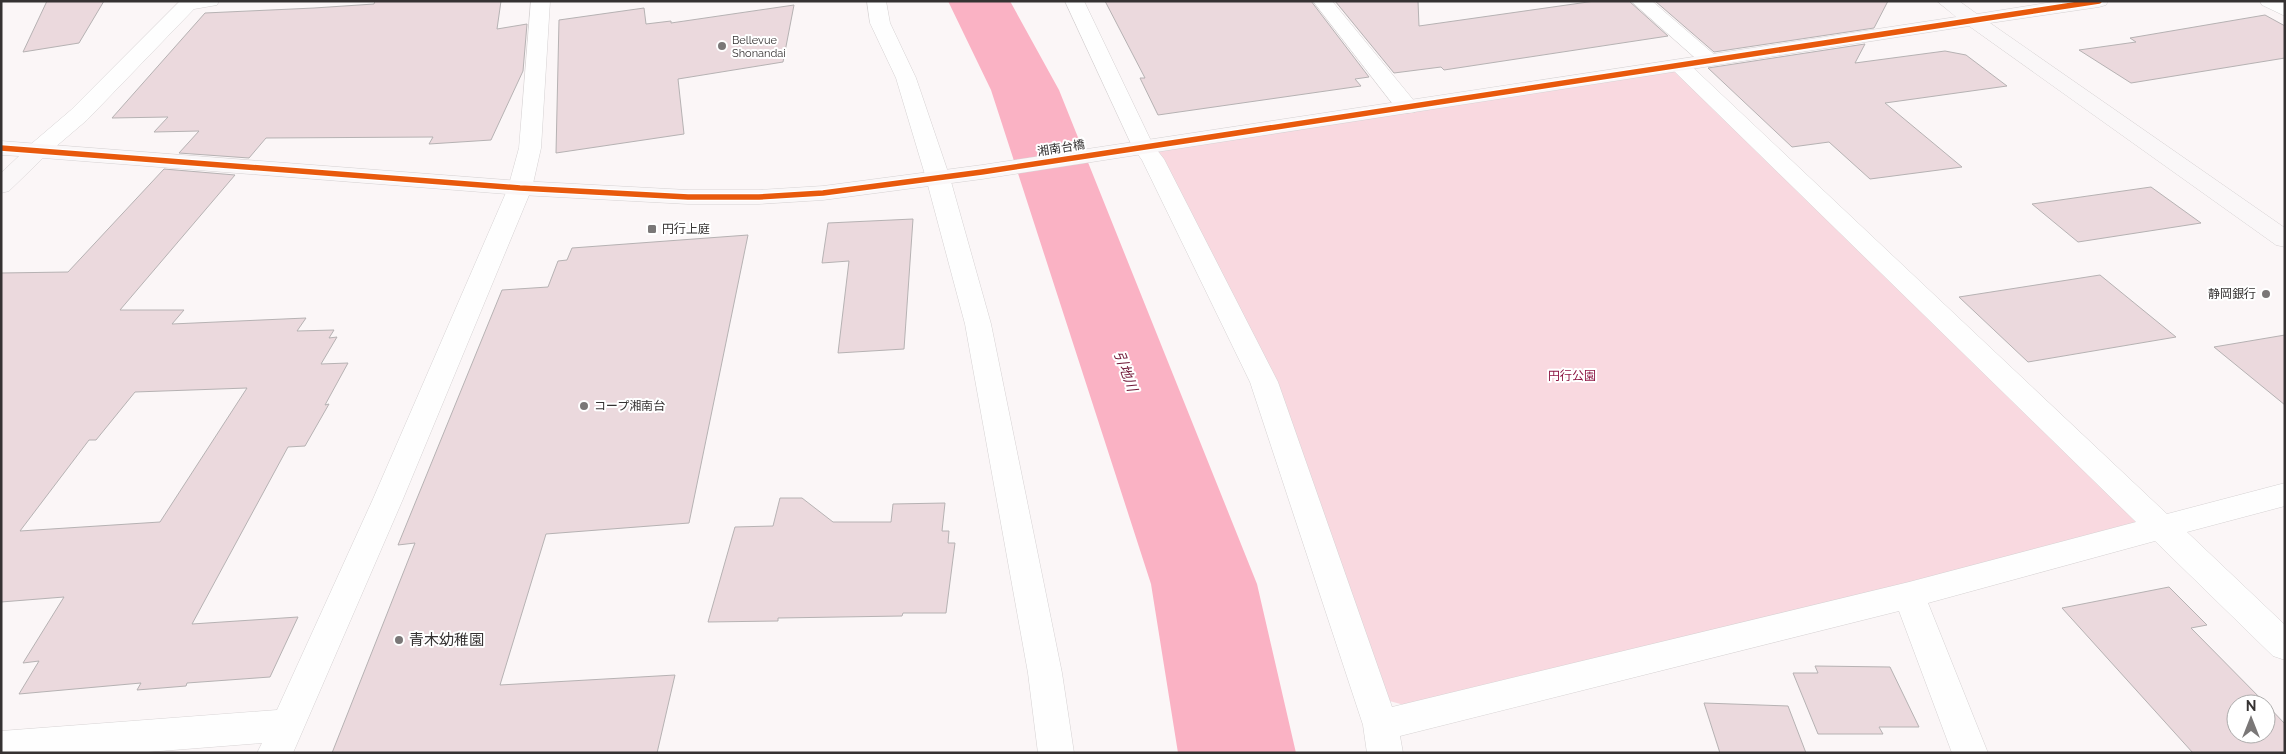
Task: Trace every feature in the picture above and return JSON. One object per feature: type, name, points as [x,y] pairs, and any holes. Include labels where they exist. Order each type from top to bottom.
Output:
[{"type":"street","points":[[1,186],[38,150],[79,115],[188,4],[210,1]]},
{"type":"street","points":[[1,746],[281,739],[388,499],[520,188],[530,148],[541,1]]},
{"type":"street","points":[[876,1],[880,23],[906,78],[938,178],[978,324],[1045,673],[1056,753]]},
{"type":"street","points":[[1074,1],[1143,146],[1154,158],[1264,382],[1383,739],[2161,526],[2285,494]]},
{"type":"street","points":[[1322,1],[1407,107]]},
{"type":"street","points":[[1640,1],[1709,60]]},
{"type":"street","points":[[1946,1],[2285,240]]},
{"type":"street","name":"湘南台橋","points":[[1,148],[520,188],[688,197],[759,197],[823,193],[982,172],[2099,1]]},
{"type":"street","points":[[2269,1],[2285,10]]},
{"type":"street","points":[[1680,66],[2285,646]]},
{"type":"street","points":[[1909,595],[1970,753]]},
{"type":"green space","name":"円行公園","points":[[1680,66],[2161,526],[1430,712],[1371,696],[1293,465],[1153,159],[1164,143]]},
{"type":"building","points":[[47,1],[104,1],[79,43],[23,52]]},
{"type":"building","points":[[375,1],[501,1],[497,29],[527,24],[523,71],[491,140],[429,144],[433,137],[266,138],[249,158],[179,153],[199,131],[154,132],[168,117],[112,118],[205,13],[374,4]]},
{"type":"building","points":[[1105,1],[1311,1],[1369,77],[1355,79],[1361,86],[1158,115],[1140,78],[1145,78]]},
{"type":"building","points":[[1335,1],[1418,1],[1419,26],[1595,1],[1629,1],[1668,36],[1444,70],[1441,67],[1394,73]]},
{"type":"building","points":[[1655,1],[1888,1],[1874,28],[1714,52]]},
{"type":"building","points":[[794,5],[783,62],[678,79],[684,134],[556,153],[559,20],[644,8],[646,24],[671,21],[671,23]]},
{"type":"building","points":[[2265,15],[2285,26],[2285,58],[2131,83],[2079,50],[2136,42],[2130,38]]},
{"type":"building","points":[[1865,44],[1855,63],[1945,51],[1966,55],[2007,86],[1885,103],[1962,167],[1870,179],[1829,142],[1792,147],[1708,68]]},
{"type":"building","points":[[164,169],[235,175],[120,310],[184,310],[172,324],[306,318],[297,331],[334,330],[329,338],[337,337],[321,364],[348,363],[325,405],[329,404],[305,446],[288,447],[192,624],[298,617],[270,677],[187,683],[186,686],[137,690],[141,683],[19,694],[39,661],[23,663],[64,597],[1,602],[1,273],[68,272]],"holes":[[[247,388],[160,522],[20,531],[89,440],[96,440],[135,392]]]},
{"type":"building","points":[[2151,187],[2201,223],[2078,242],[2032,204]]},
{"type":"building","points":[[913,219],[904,349],[838,353],[849,261],[822,263],[828,223]]},
{"type":"building","name":"コープ湘南台","points":[[748,235],[689,523],[546,534],[500,685],[675,675],[657,753],[332,753],[415,543],[398,545],[502,290],[548,287],[558,261],[567,260],[572,248]]},
{"type":"building","points":[[2100,275],[2176,337],[2028,362],[1959,297]]},
{"type":"building","points":[[2285,335],[2285,405],[2214,347]]},
{"type":"building","points":[[780,498],[802,498],[833,522],[891,522],[893,504],[945,503],[942,531],[949,531],[948,543],[955,543],[946,613],[903,613],[902,616],[778,618],[778,621],[708,622],[735,527],[773,526]]},
{"type":"building","points":[[2169,587],[2207,625],[2191,628],[2256,694],[2226,694],[2226,744],[2276,744],[2276,715],[2285,724],[2285,753],[2193,753],[2062,608]]},
{"type":"building","points":[[1815,666],[1890,667],[1919,727],[1879,727],[1883,734],[1818,734],[1793,673],[1818,673]]},
{"type":"building","points":[[1704,703],[1788,706],[1806,753],[1720,753]]},
{"type":"waterway","name":"引地川","points":[[979,1],[1025,90],[1204,584],[1237,753]]},
{"type":"cycle path","points":[[1,148],[520,188],[688,197],[759,197],[823,193],[982,172],[2099,1]]},
{"type":"place","name":"Bellevue Shonandai","points":[[722,46]]},
{"type":"place","name":"円行上庭","points":[[652,229]]},
{"type":"place","name":"静岡銀行","points":[[2266,294]]},
{"type":"place","name":"コープ湘南台","points":[[584,406]]},
{"type":"place","name":"青木幼稚園","points":[[399,640]]}]
